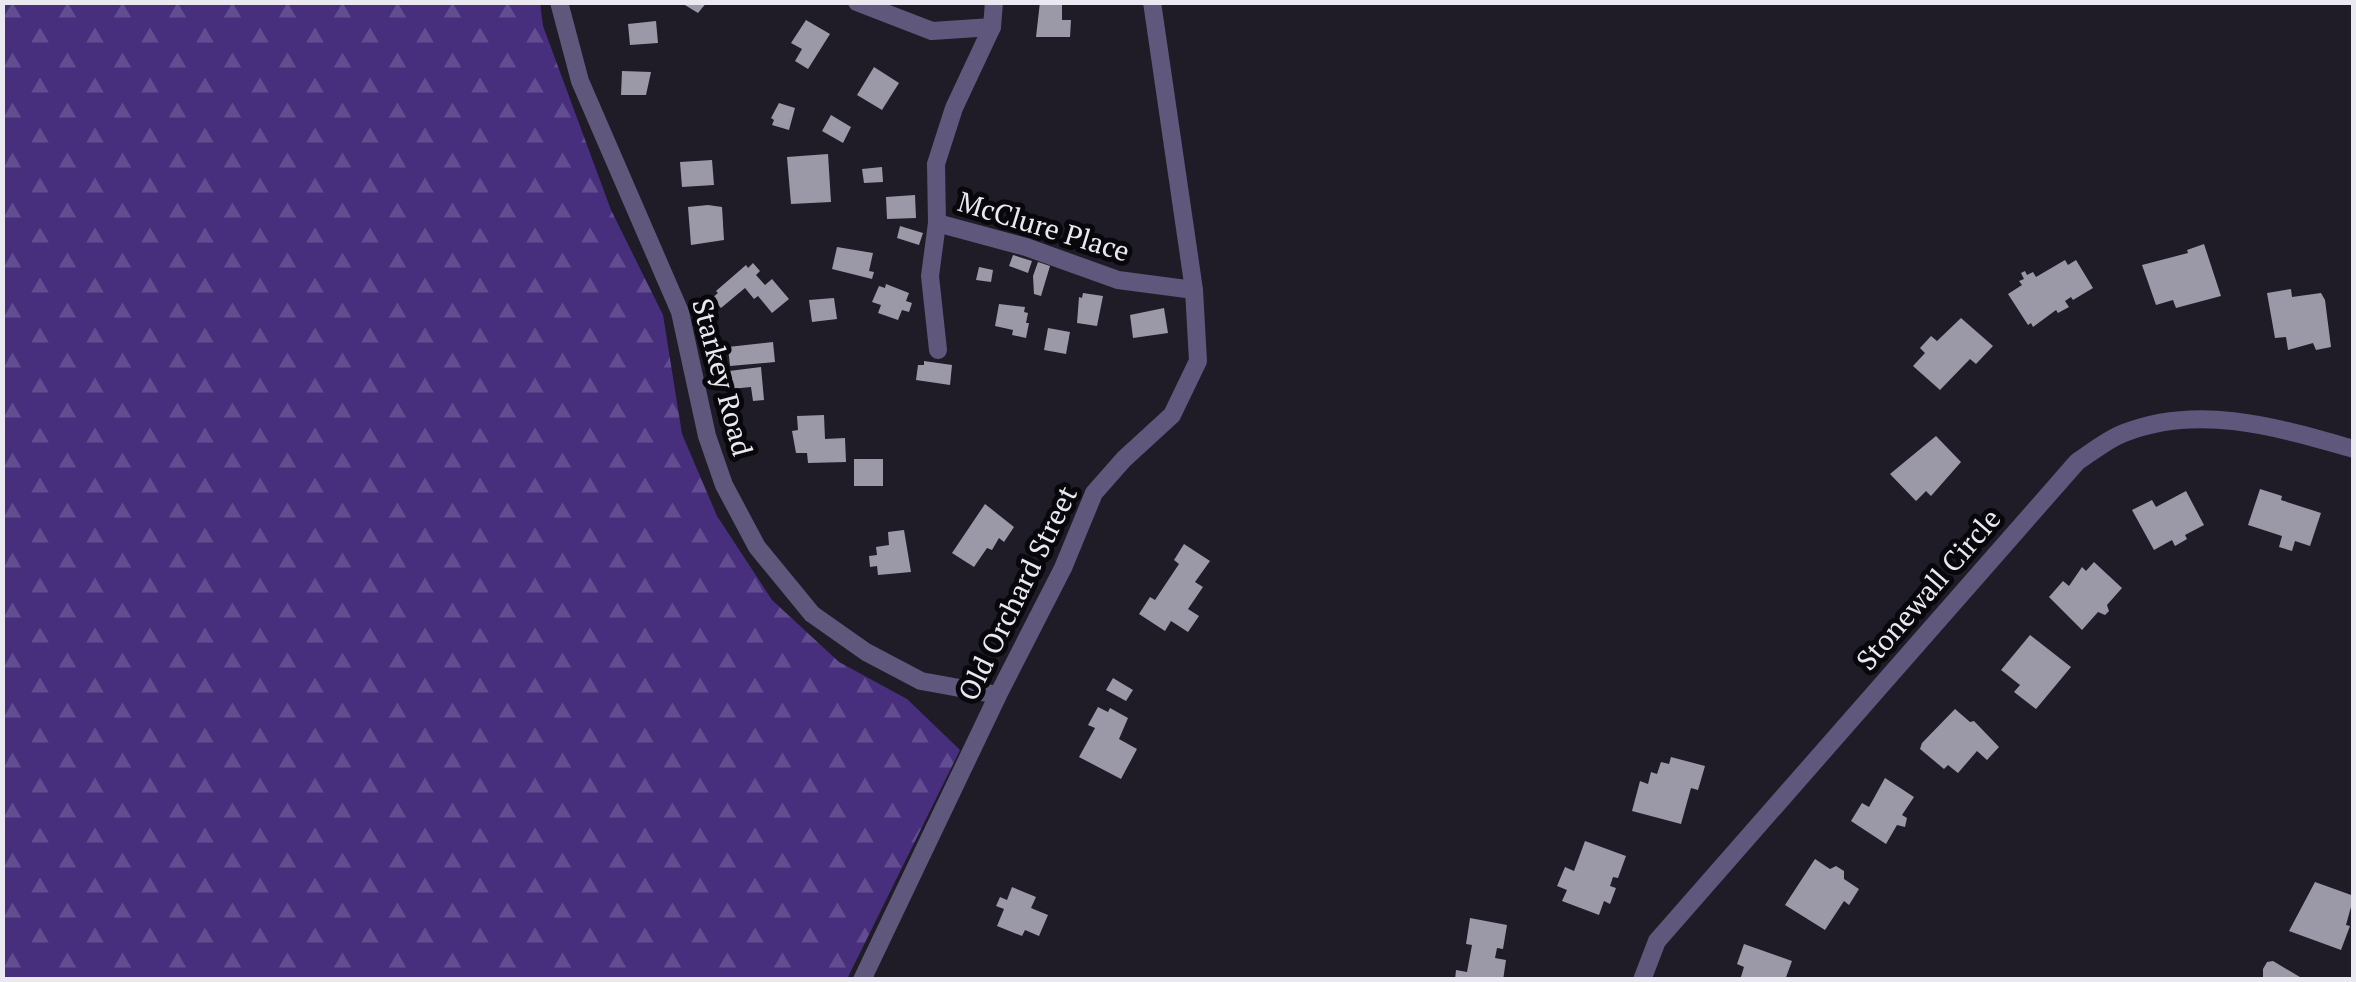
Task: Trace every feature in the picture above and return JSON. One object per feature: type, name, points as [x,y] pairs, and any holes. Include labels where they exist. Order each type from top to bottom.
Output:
[{"type":"street","name":"Starkey Road","points":[[559,2],[580,82],[680,312],[707,436],[724,485],[756,547],[812,614],[866,652],[921,681],[998,695]]},
{"type":"street","points":[[857,2],[932,31],[992,27]]},
{"type":"street","points":[[938,350],[930,276],[937,223],[936,164],[954,108],[992,27],[994,2]]},
{"type":"street","name":"Old Orchard Street","points":[[862,980],[1062,568],[1094,493],[1172,415],[1198,360],[1194,290],[1152,2]]},
{"type":"street","name":"McClure Place","points":[[937,223],[1026,247],[1118,280],[1194,290]]},
{"type":"street","name":"Stonewall Circle","points":[[1642,980],[1657,941],[2078,462],[2122,434],[2161,422],[2222,418],[2278,428],[2354,449]]},
{"type":"green space","points":[[2,3],[540,3],[543,26],[611,210],[663,315],[682,434],[717,516],[772,600],[839,662],[907,699],[960,750],[847,979],[3,979]]},
{"type":"building","points":[[680,2],[707,2],[698,13]]},
{"type":"building","points":[[1040,2],[1062,2],[1062,20],[1071,20],[1070,37],[1036,37]]},
{"type":"building","points":[[806,20],[830,34],[808,69],[795,61],[802,49],[791,43]]},
{"type":"building","points":[[656,21],[658,43],[630,45],[628,24]]},
{"type":"building","points":[[874,67],[899,83],[882,110],[857,95]]},
{"type":"building","points":[[622,71],[651,72],[646,95],[621,95]]},
{"type":"building","points":[[779,103],[795,108],[789,130],[772,125],[771,118]]},
{"type":"building","points":[[831,115],[851,127],[843,143],[822,131]]},
{"type":"building","points":[[828,154],[831,202],[791,204],[787,157]]},
{"type":"building","points":[[712,160],[714,185],[682,187],[680,162]]},
{"type":"building","points":[[882,167],[883,182],[864,183],[862,169]]},
{"type":"building","points":[[915,195],[916,218],[887,219],[886,197]]},
{"type":"building","points":[[688,207],[722,207],[724,240],[691,245]]},
{"type":"building","points":[[900,226],[923,233],[919,245],[897,238]]},
{"type":"building","points":[[2204,244],[2221,296],[2176,308],[2173,300],[2156,305],[2142,265],[2188,253],[2187,250]]},
{"type":"building","points":[[837,247],[873,253],[869,271],[874,272],[872,279],[832,269]]},
{"type":"building","points":[[1013,255],[1032,261],[1028,273],[1009,266]]},
{"type":"building","points":[[2065,260],[2068,265],[2076,260],[2093,288],[2065,301],[2069,307],[2058,313],[2056,310],[2033,327],[2028,325],[2008,294],[2022,285],[2021,273],[2033,272],[2036,277]]},
{"type":"building","points":[[1038,262],[1050,266],[1041,296],[1034,294],[1033,276]]},
{"type":"building","points":[[753,263],[760,271],[756,275],[765,285],[772,279],[789,299],[772,313],[745,288],[721,308],[712,298],[716,291]]},
{"type":"building","points":[[979,267],[993,270],[991,282],[976,280]]},
{"type":"building","points":[[886,284],[909,293],[909,312],[902,310],[898,320],[878,313],[881,305],[872,302],[879,286],[885,288]]},
{"type":"building","points":[[2291,289],[2292,297],[2321,293],[2331,347],[2316,350],[2313,343],[2288,350],[2286,337],[2275,338],[2267,293]]},
{"type":"building","points":[[1083,293],[1103,296],[1097,326],[1077,323],[1079,297]]},
{"type":"building","points":[[834,298],[837,319],[812,322],[809,300]]},
{"type":"building","points":[[999,304],[1025,307],[1029,323],[1026,338],[995,326]]},
{"type":"building","points":[[1164,308],[1168,333],[1133,338],[1130,315]]},
{"type":"building","points":[[1961,318],[1993,346],[1976,364],[1970,359],[1940,390],[1913,366],[1925,353],[1920,348],[1931,336],[1937,341]]},
{"type":"building","points":[[1048,328],[1070,332],[1066,354],[1044,350]]},
{"type":"building","points":[[773,342],[775,362],[730,366],[728,347]]},
{"type":"building","points":[[924,361],[952,365],[950,385],[916,380],[918,365],[924,365]]},
{"type":"building","points":[[761,367],[764,400],[753,401],[751,387],[730,389],[729,371]]},
{"type":"building","points":[[824,415],[825,439],[845,438],[846,462],[808,463],[807,453],[796,453],[792,431],[798,430],[797,416]]},
{"type":"building","points":[[1936,436],[1961,462],[1931,496],[1926,491],[1916,501],[1890,474]]},
{"type":"building","points":[[854,459],[883,459],[883,486],[854,486]]},
{"type":"building","points":[[2260,489],[2321,513],[2310,546],[2295,541],[2292,551],[2279,547],[2282,536],[2248,525]]},
{"type":"building","points":[[2186,491],[2204,525],[2185,535],[2187,539],[2175,546],[2172,540],[2154,550],[2132,510],[2152,500],[2156,507]]},
{"type":"building","points":[[985,504],[1014,527],[1004,542],[999,538],[992,550],[987,548],[974,567],[952,553]]},
{"type":"building","points":[[904,530],[911,572],[878,575],[877,566],[870,567],[869,556],[877,555],[876,547],[889,545],[888,532]]},
{"type":"building","points":[[1184,544],[1210,561],[1195,582],[1203,587],[1188,609],[1199,616],[1188,632],[1171,621],[1165,631],[1139,614],[1150,597],[1155,600],[1179,564],[1174,560]]},
{"type":"building","points":[[2094,562],[2122,588],[2107,605],[2109,611],[2105,615],[2098,612],[2082,630],[2049,597],[2063,581],[2069,586],[2082,567],[2086,571]]},
{"type":"building","points":[[2030,635],[2071,667],[2036,709],[2014,692],[2020,685],[2001,670]]},
{"type":"building","points":[[1113,678],[1133,690],[1126,701],[1106,690]]},
{"type":"building","points":[[1098,707],[1108,712],[1110,708],[1128,718],[1119,739],[1137,749],[1121,779],[1079,757],[1095,728],[1088,725]]},
{"type":"building","points":[[1955,709],[1974,721],[1999,747],[1987,760],[1977,751],[1958,773],[1948,765],[1944,769],[1920,749]]},
{"type":"building","points":[[1671,757],[1705,766],[1698,790],[1691,788],[1681,824],[1632,811],[1640,781],[1648,784],[1651,772],[1657,774],[1661,762],[1669,764]]},
{"type":"building","points":[[1885,778],[1914,797],[1902,815],[1907,818],[1905,827],[1897,825],[1886,844],[1851,821],[1862,803],[1869,807]]},
{"type":"building","points":[[1585,841],[1626,856],[1618,878],[1613,877],[1610,886],[1616,888],[1610,904],[1604,901],[1599,915],[1562,901],[1567,890],[1557,886],[1565,867],[1574,871]]},
{"type":"building","points":[[1815,859],[1830,869],[1836,866],[1844,871],[1844,879],[1859,889],[1849,905],[1844,901],[1825,930],[1785,905]]},
{"type":"building","points":[[2315,882],[2354,896],[2346,925],[2350,926],[2341,950],[2289,931]]},
{"type":"building","points":[[1012,887],[1036,897],[1031,908],[1048,915],[1039,936],[1025,930],[1022,936],[997,926],[1004,909],[996,906],[1000,897],[1007,900]]},
{"type":"building","points":[[1470,918],[1507,925],[1503,949],[1497,948],[1495,958],[1506,960],[1503,980],[1455,980],[1456,970],[1467,972],[1472,945],[1466,944]]},
{"type":"building","points":[[1744,944],[1792,961],[1785,980],[1740,980],[1744,967],[1737,964]]},
{"type":"building","points":[[2273,961],[2305,980],[2263,980],[2263,969]]}]
